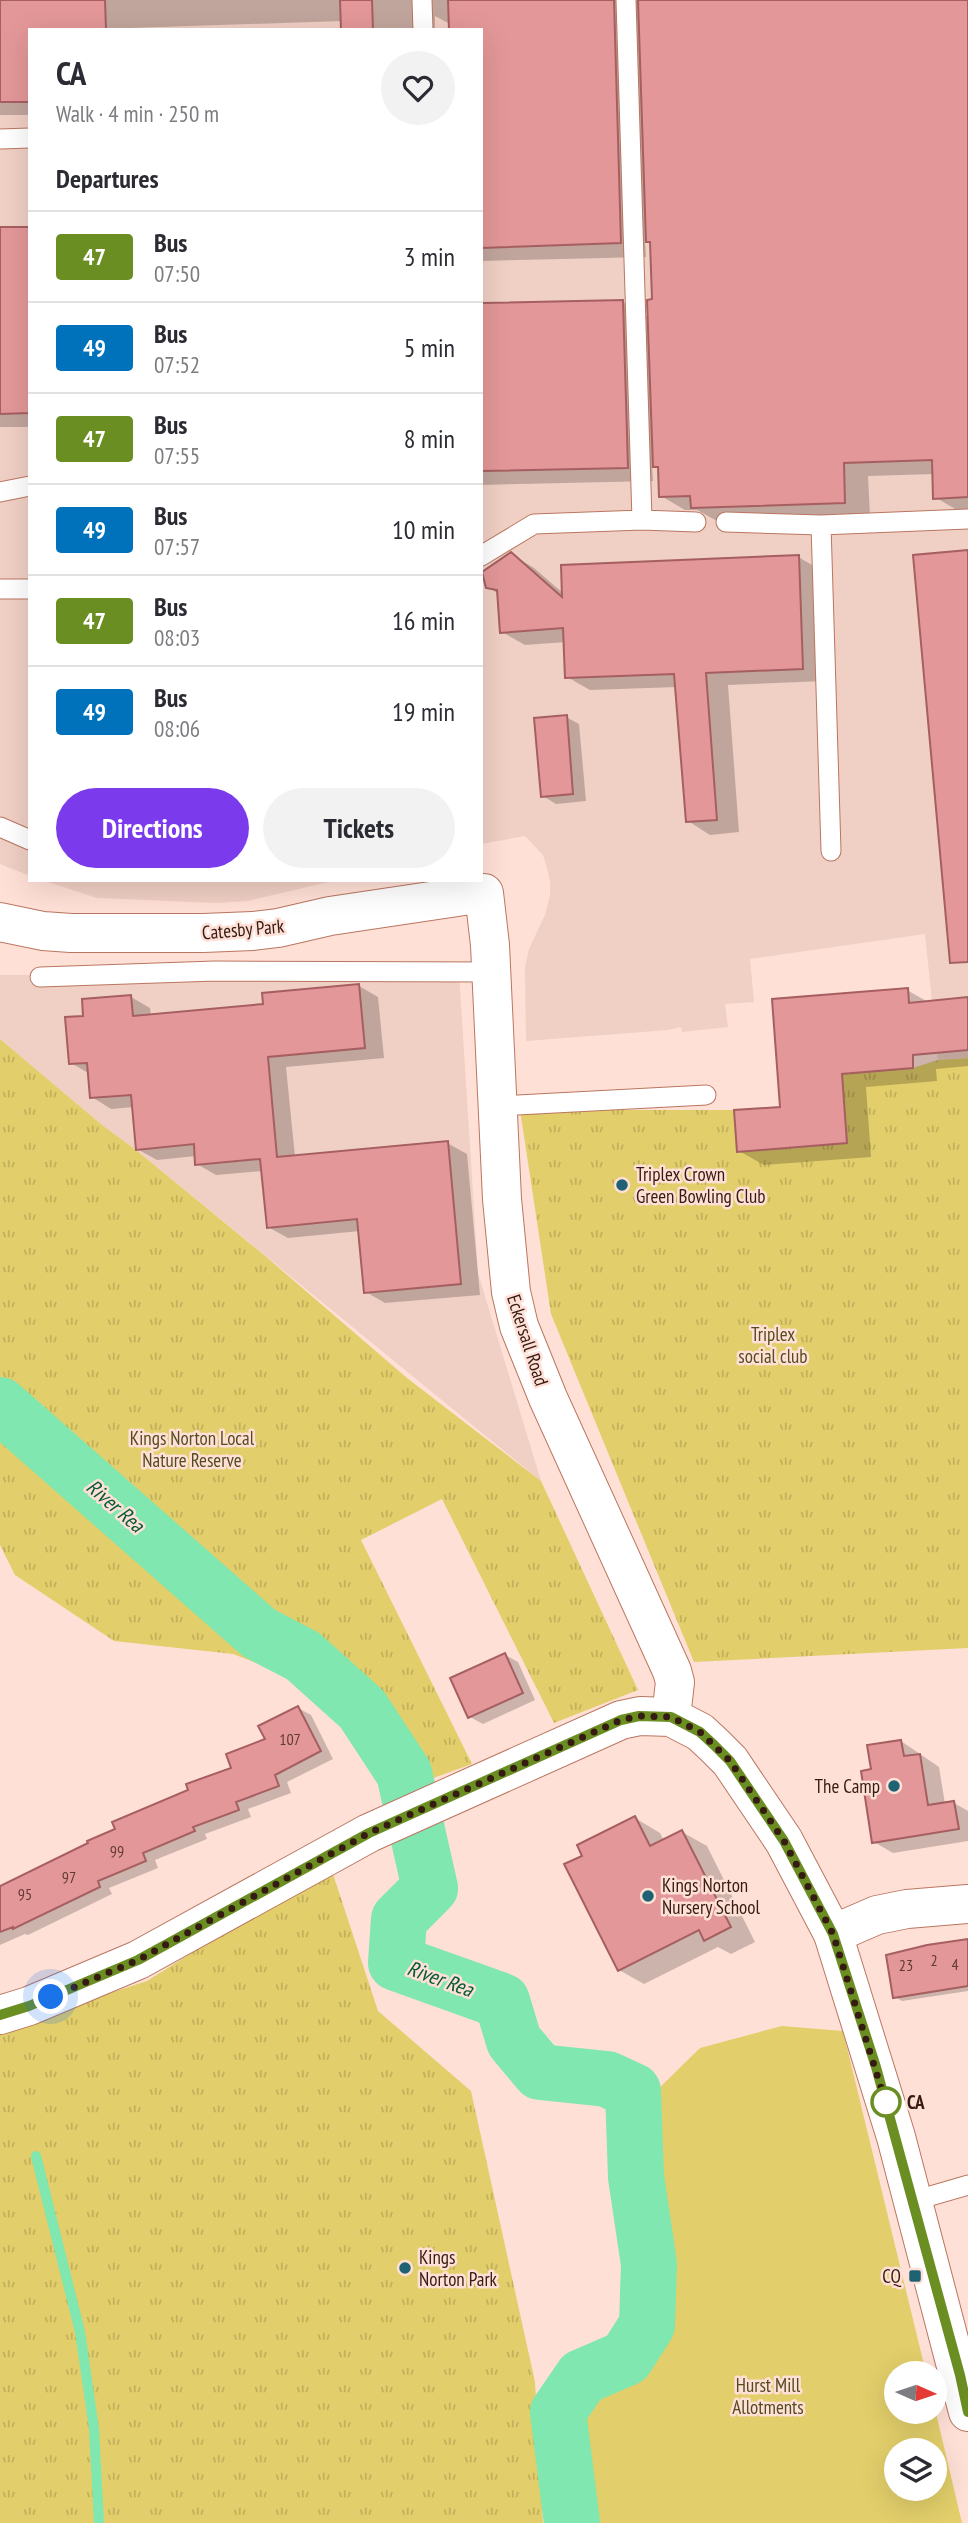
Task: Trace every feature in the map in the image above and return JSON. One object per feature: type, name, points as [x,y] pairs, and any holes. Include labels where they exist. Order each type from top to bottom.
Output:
[{"type":"street","name":"Catesby Park","points":[[0,922],[43,931],[71,933],[253,931],[482,886]]},
{"type":"street","name":"Eckersall Road","points":[[482,886],[491,972],[502,1199],[508,1265],[519,1326],[548,1398],[674,1676],[671,1717]]},
{"type":"street","points":[[0,2015],[29,2006],[138,1960],[369,1833],[621,1720],[639,1716],[671,1717],[700,1732],[730,1761],[784,1841],[833,1934],[876,2067],[968,2412]]},
{"type":"street","points":[[833,1934],[877,1915],[907,1909],[968,1904]]},
{"type":"lane","points":[[422,0],[423,28]]},
{"type":"lane","points":[[625,0],[642,520]]},
{"type":"lane","points":[[0,139],[28,138]]},
{"type":"lane","points":[[0,492],[28,486]]},
{"type":"lane","points":[[726,522],[821,525],[968,519]]},
{"type":"lane","points":[[483,555],[534,524],[642,520],[696,522]]},
{"type":"lane","points":[[821,525],[831,851]]},
{"type":"lane","points":[[0,589],[28,589]]},
{"type":"lane","points":[[0,827],[28,839]]},
{"type":"lane","points":[[40,977],[215,971],[491,972]]},
{"type":"lane","points":[[498,1106],[706,1095]]},
{"type":"lane","points":[[913,2201],[968,2185]]},
{"type":"shaded area","points":[[0,0],[968,0],[968,1058],[938,1060],[925,934],[750,959],[754,1002],[725,1004],[728,1027],[682,1032],[681,1027],[526,1041],[525,967],[529,949],[545,915],[550,895],[547,868],[543,855],[525,836],[483,844],[483,28],[28,28],[28,875],[0,864]]},
{"type":"shaded area","points":[[48,882],[329,882],[248,901],[216,903],[97,898]]},
{"type":"shaded area","points":[[459,972],[478,1273],[541,1481],[0,1039],[0,975]]},
{"type":"green space","name":"Kings Norton Local Nature Reserve","points":[[0,1039],[264,1255],[407,1378],[541,1481],[638,1690],[554,1723],[442,1499],[361,1540],[472,1764],[392,1793],[309,1683],[233,1654],[114,1641],[15,1575],[0,1545]]},
{"type":"green space","name":"Triplex social club","points":[[968,1058],[968,1648],[694,1662],[551,1314],[520,1110],[734,1110],[738,1152],[847,1143],[842,1074],[913,1068],[938,1060]]},
{"type":"green space","name":"Kings Norton Park","points":[[333,1874],[378,2011],[471,2091],[535,2382],[543,2523],[0,2523],[0,2029],[147,1981],[303,1883]]},
{"type":"green space","name":"Hurst Mill Allotments","points":[[782,2026],[843,2031],[923,2361],[884,2361],[884,2424],[939,2424],[942,2438],[884,2438],[884,2501],[947,2501],[947,2460],[962,2523],[586,2523],[579,2439],[580,2410],[596,2393],[633,2370],[656,2335],[661,2299],[660,2261],[649,2173],[637,2136],[648,2099],[700,2048]]},
{"type":"building","points":[[0,0],[105,0],[106,28],[28,28],[28,102],[0,102]]},
{"type":"building","points":[[340,0],[372,0],[373,28],[341,28]]},
{"type":"building","points":[[448,0],[614,0],[621,243],[483,248],[483,28],[449,28]]},
{"type":"building","points":[[638,0],[968,0],[968,497],[933,499],[932,460],[844,463],[845,503],[691,508],[690,496],[659,497],[658,467],[653,467],[647,300],[652,299],[650,242],[646,242]]},
{"type":"building","points":[[0,227],[28,227],[28,413],[0,414]]},
{"type":"building","points":[[623,300],[628,468],[483,471],[483,303]]},
{"type":"building","points":[[968,550],[968,962],[950,963],[913,555]]},
{"type":"building","points":[[511,552],[562,597],[561,565],[799,555],[803,669],[706,673],[717,820],[686,822],[674,674],[565,678],[563,628],[500,633],[497,590],[486,588],[483,571]]},
{"type":"building","points":[[567,715],[573,794],[541,797],[534,718]]},
{"type":"building","points":[[359,984],[365,1048],[268,1057],[277,1157],[448,1141],[461,1284],[364,1293],[357,1219],[267,1228],[260,1159],[195,1165],[194,1144],[136,1150],[131,1095],[90,1098],[87,1063],[69,1064],[65,1017],[83,1016],[82,999],[131,995],[133,1016],[263,1004],[262,993]]},
{"type":"building","points":[[908,988],[909,1003],[968,997],[968,1050],[913,1055],[913,1068],[842,1074],[847,1143],[737,1152],[734,1110],[780,1107],[772,999]]},
{"type":"building","points":[[505,1653],[523,1693],[468,1718],[450,1678]]},
{"type":"building","points":[[298,1706],[321,1751],[275,1775],[279,1786],[236,1802],[239,1810],[193,1827],[195,1831],[143,1853],[146,1861],[98,1881],[100,1887],[13,1929],[0,1932],[0,1886],[115,1829],[112,1822],[188,1790],[186,1784],[231,1768],[226,1754],[265,1739],[258,1726]]},
{"type":"building","name":"The Camp","points":[[901,1740],[904,1756],[920,1754],[928,1805],[954,1801],[959,1829],[872,1843],[861,1771],[871,1769],[867,1745]]},
{"type":"building","name":"Kings Norton Nursery School","points":[[635,1816],[650,1846],[682,1830],[731,1927],[704,1941],[699,1930],[618,1971],[564,1864],[582,1856],[577,1845]]},
{"type":"building","points":[[968,1939],[968,1986],[893,1998],[886,1955]]},
{"type":"waterway","name":"River Rea","points":[[0,1405],[259,1633],[303,1656],[362,1709],[404,1773],[430,1888],[399,1919],[396,1963],[502,2001],[514,2041],[540,2072],[607,2079],[633,2091],[636,2177],[649,2264],[647,2325],[626,2358],[582,2377],[558,2412],[572,2523]]},
{"type":"waterway","points":[[36,2156],[80,2332],[94,2429],[99,2523]]},
{"type":"bus line","name":"47","points":[[0,2015],[29,2006],[138,1960],[369,1833],[621,1720],[639,1716],[671,1717],[700,1732],[730,1761],[784,1841],[833,1934],[848,1975],[896,2137],[968,2412]]},
{"type":"place","name":"Triplex Crown Green Bowling Club","points":[[622,1185]]},
{"type":"place","name":"The Camp","points":[[894,1786]]},
{"type":"place","name":"Kings Norton Nursery School","points":[[648,1896]]},
{"type":"place","name":"CA","points":[[886,2102]]},
{"type":"place","name":"Kings Norton Park","points":[[405,2268]]},
{"type":"place","name":"CQ","points":[[915,2276]]},
{"type":"route","points":[[51,1997],[138,1960],[369,1833],[621,1720],[639,1716],[671,1717],[700,1732],[730,1761],[784,1841],[833,1934],[889,2113],[886,2102]]}]
